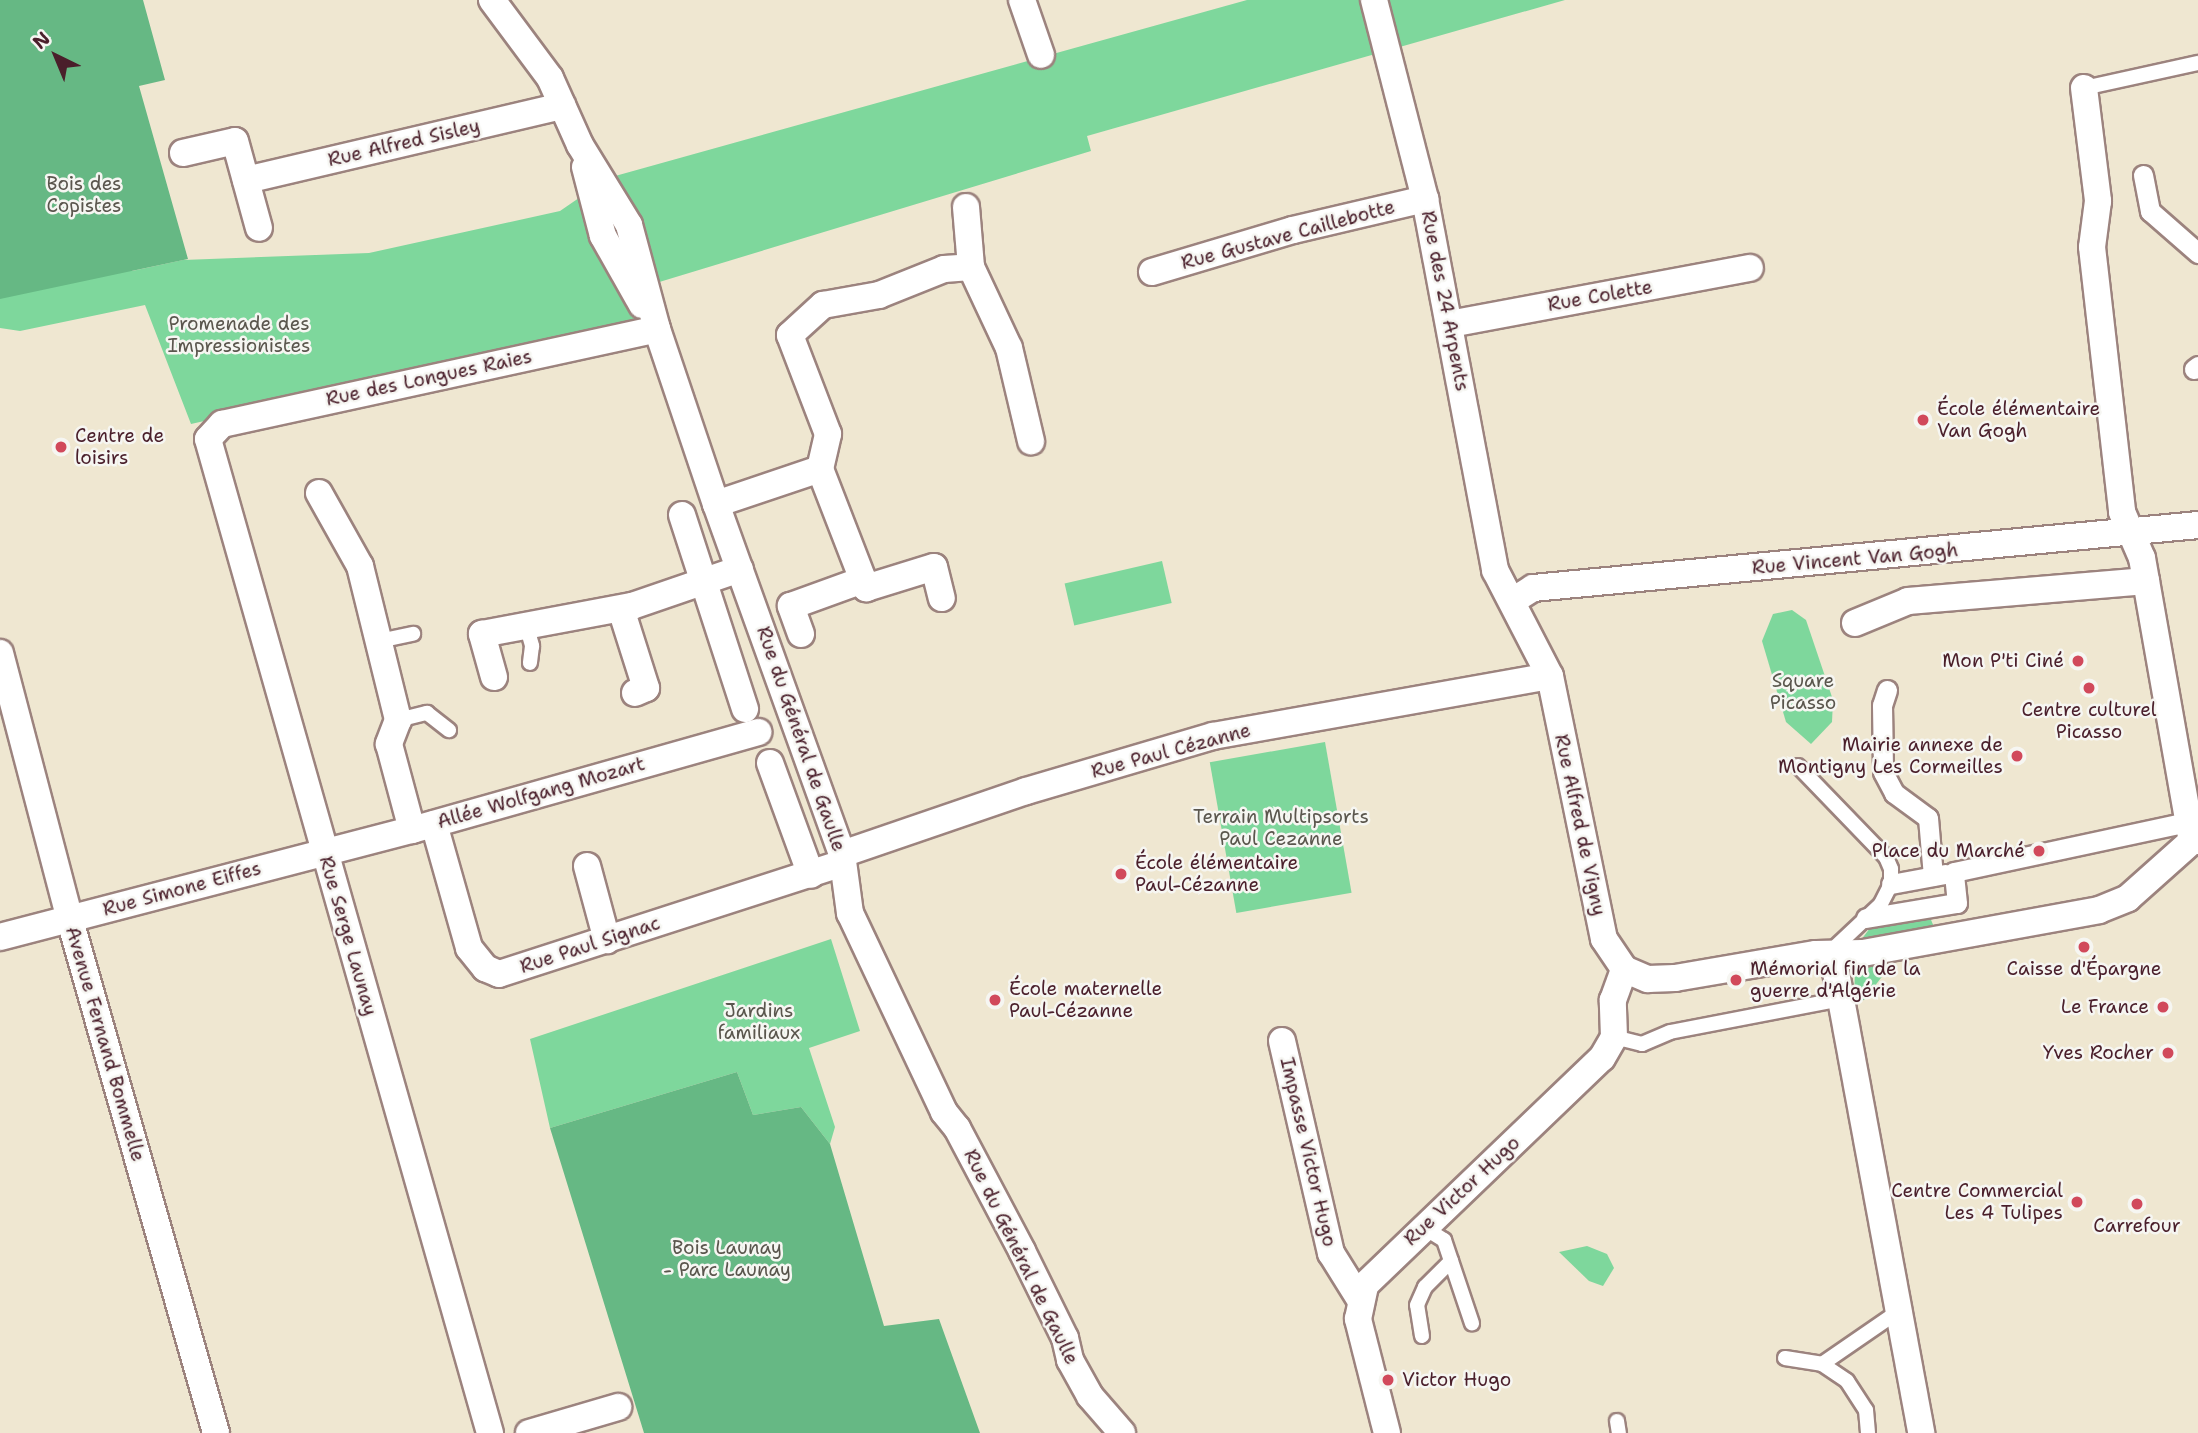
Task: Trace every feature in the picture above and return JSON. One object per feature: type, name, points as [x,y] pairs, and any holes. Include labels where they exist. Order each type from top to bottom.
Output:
[{"type":"street","name":"Rue du Général de Gaulle","points":[[492,0],[550,78],[580,145],[603,236],[657,329],[842,859],[850,913],[928,1081],[1022,1251],[1084,1384],[1122,1433]]},
{"type":"street","points":[[1022,0],[1041,55]]},
{"type":"street","name":"Rue des 24 Arpents","points":[[1374,0],[1425,199],[1438,289],[1450,324],[1495,570],[1514,600],[1550,676]]},
{"type":"street","points":[[2084,88],[2098,201],[2092,247],[2122,512],[2134,533],[2146,580],[2192,834]]},
{"type":"street","name":"Rue Alfred Sisley","points":[[246,180],[562,106]]},
{"type":"street","points":[[183,153],[235,141],[259,228]]},
{"type":"street","points":[[2143,175],[2150,211],[2198,253]]},
{"type":"street","name":"Rue Gustave Caillebotte","points":[[1152,272],[1293,230],[1425,199]]},
{"type":"street","points":[[966,207],[971,267],[1009,348],[1031,441]]},
{"type":"street","points":[[942,598],[934,567],[866,587],[820,470],[828,434],[790,335],[823,305],[879,295],[944,269],[971,267]]},
{"type":"street","name":"Rue Colette","points":[[1450,324],[1750,268]]},
{"type":"street","name":"Rue des Longues Raies","points":[[208,439],[222,424],[657,329]]},
{"type":"street","name":"Rue Serge Launay","points":[[208,439],[307,777],[323,851],[491,1433]]},
{"type":"street","points":[[716,504],[820,470]]},
{"type":"street","points":[[319,493],[360,566],[398,720]]},
{"type":"street","points":[[682,515],[745,709]]},
{"type":"street","name":"Rue Vincent Van Gogh","points":[[1514,600],[1533,588],[2198,525]]},
{"type":"street","points":[[494,677],[482,634],[512,625],[527,628],[621,609],[740,569]]},
{"type":"street","points":[[801,634],[791,606],[863,580]]},
{"type":"street","points":[[1855,623],[1908,601],[2146,580]]},
{"type":"street","points":[[621,609],[646,688],[635,693]]},
{"type":"street","name":"Avenue Fernand Bommelle","points":[[0,653],[70,918],[216,1433]]},
{"type":"street","name":"Rue Paul Cézanne","points":[[842,859],[1026,792],[1213,736],[1550,676]]},
{"type":"street","name":"Rue Alfred de Vigny","points":[[1550,676],[1604,939],[1624,969]]},
{"type":"street","points":[[1886,690],[1882,705],[1883,772],[1894,793],[1928,818],[1933,876]]},
{"type":"street","name":"Rue Paul Signac","points":[[398,720],[389,744],[469,948],[485,968],[499,974],[811,875],[842,859]]},
{"type":"street","name":"Allée Wolfgang Mozart","points":[[323,851],[423,827],[758,732]]},
{"type":"street","points":[[770,763],[811,875]]},
{"type":"street","points":[[1891,884],[2192,834]]},
{"type":"street","points":[[1614,1037],[1613,1000],[1624,969],[1662,980],[1828,954],[1863,953],[2099,910],[2128,898],[2192,834]]},
{"type":"street","name":"Rue Simone Eiffes","points":[[0,937],[152,900],[323,851]]},
{"type":"street","points":[[587,866],[607,940]]},
{"type":"street","points":[[1866,918],[1956,903],[1954,872]]},
{"type":"street","points":[[1828,954],[1841,999],[1921,1433]]},
{"type":"street","name":"Rue Victor Hugo","points":[[1359,1298],[1373,1275],[1590,1071],[1614,1037]]},
{"type":"street","name":"Impasse Victor Hugo","points":[[1282,1041],[1331,1253],[1359,1298]]},
{"type":"street","points":[[1359,1298],[1360,1330],[1387,1433]]},
{"type":"street","points":[[529,1433],[618,1407]]},
{"type":"lane","points":[[2084,88],[2198,63]]},
{"type":"lane","points":[[527,628],[532,646],[530,663]]},
{"type":"lane","points":[[379,641],[413,634]]},
{"type":"lane","points":[[398,720],[427,713],[449,730]]},
{"type":"lane","points":[[1798,766],[1886,857],[1891,884],[1881,904],[1828,954]]},
{"type":"lane","points":[[1614,1037],[1642,1044],[1671,1032],[1841,999]]},
{"type":"lane","points":[[1423,1227],[1444,1240],[1472,1323]]},
{"type":"lane","points":[[1422,1336],[1417,1305],[1425,1287],[1451,1261]]},
{"type":"lane","points":[[1822,1364],[1899,1311]]},
{"type":"lane","points":[[1785,1357],[1822,1364],[1836,1371],[1857,1394],[1866,1410],[1868,1433]]},
{"type":"green space","name":"Bois des Copistes","points":[[0,0],[143,0],[165,80],[139,86],[188,259],[0,299]]},
{"type":"green space","name":"Promenade des Impressionistes","points":[[1247,0],[1565,0],[1087,136],[1091,151],[633,290],[651,320],[191,424],[145,305],[20,331],[0,328],[0,233],[108,259],[132,271],[183,260],[369,253],[560,211],[608,178]]},
{"type":"green space","points":[[1162,561],[1172,603],[1074,625],[1065,583]]},
{"type":"green space","name":"Square Picasso","points":[[1792,610],[1806,620],[1833,700],[1832,722],[1811,744],[1786,722],[1762,641],[1773,614]]},
{"type":"green space","name":"Terrain Multipsorts Paul Cezanne","points":[[1325,742],[1352,893],[1236,913],[1210,762]]},
{"type":"green space","points":[[1929,915],[1934,927],[1861,940],[1873,924]]},
{"type":"green space","name":"Jardins familiaux","points":[[831,939],[860,1031],[809,1048],[835,1127],[830,1144],[801,1107],[753,1115],[737,1072],[550,1128],[530,1039]]},
{"type":"green space","points":[[1881,956],[1884,974],[1864,1000],[1854,1002],[1855,969]]},
{"type":"green space","name":"Bois Launay - Parc Launay","points":[[737,1072],[753,1115],[801,1107],[830,1144],[884,1326],[939,1319],[980,1433],[644,1433],[550,1128]]},
{"type":"green space","points":[[1587,1246],[1607,1254],[1614,1268],[1603,1286],[1589,1281],[1559,1252]]},
{"type":"place","name":"École élémentaire Van Gogh","points":[[1923,420]]},
{"type":"place","name":"Centre de loisirs","points":[[61,447]]},
{"type":"place","name":"Mon P'ti Ciné","points":[[2078,661]]},
{"type":"place","name":"Centre culturel Picasso","points":[[2089,688]]},
{"type":"place","name":"Mairie annexe de Montigny Les Cormeilles","points":[[2017,756]]},
{"type":"place","name":"Place du Marché","points":[[2039,851]]},
{"type":"place","name":"École élémentaire Paul-Cézanne","points":[[1121,874]]},
{"type":"place","name":"Caisse d'Épargne","points":[[2084,947]]},
{"type":"place","name":"Mémorial fin de la guerre d'Algérie","points":[[1736,980]]},
{"type":"place","name":"École maternelle Paul-Cézanne","points":[[995,1000]]},
{"type":"place","name":"Le France","points":[[2163,1007]]},
{"type":"place","name":"Yves Rocher","points":[[2168,1053]]},
{"type":"place","name":"Centre Commercial Les 4 Tulipes","points":[[2077,1202]]},
{"type":"place","name":"Carrefour","points":[[2137,1204]]},
{"type":"place","name":"Victor Hugo","points":[[1388,1380]]}]
